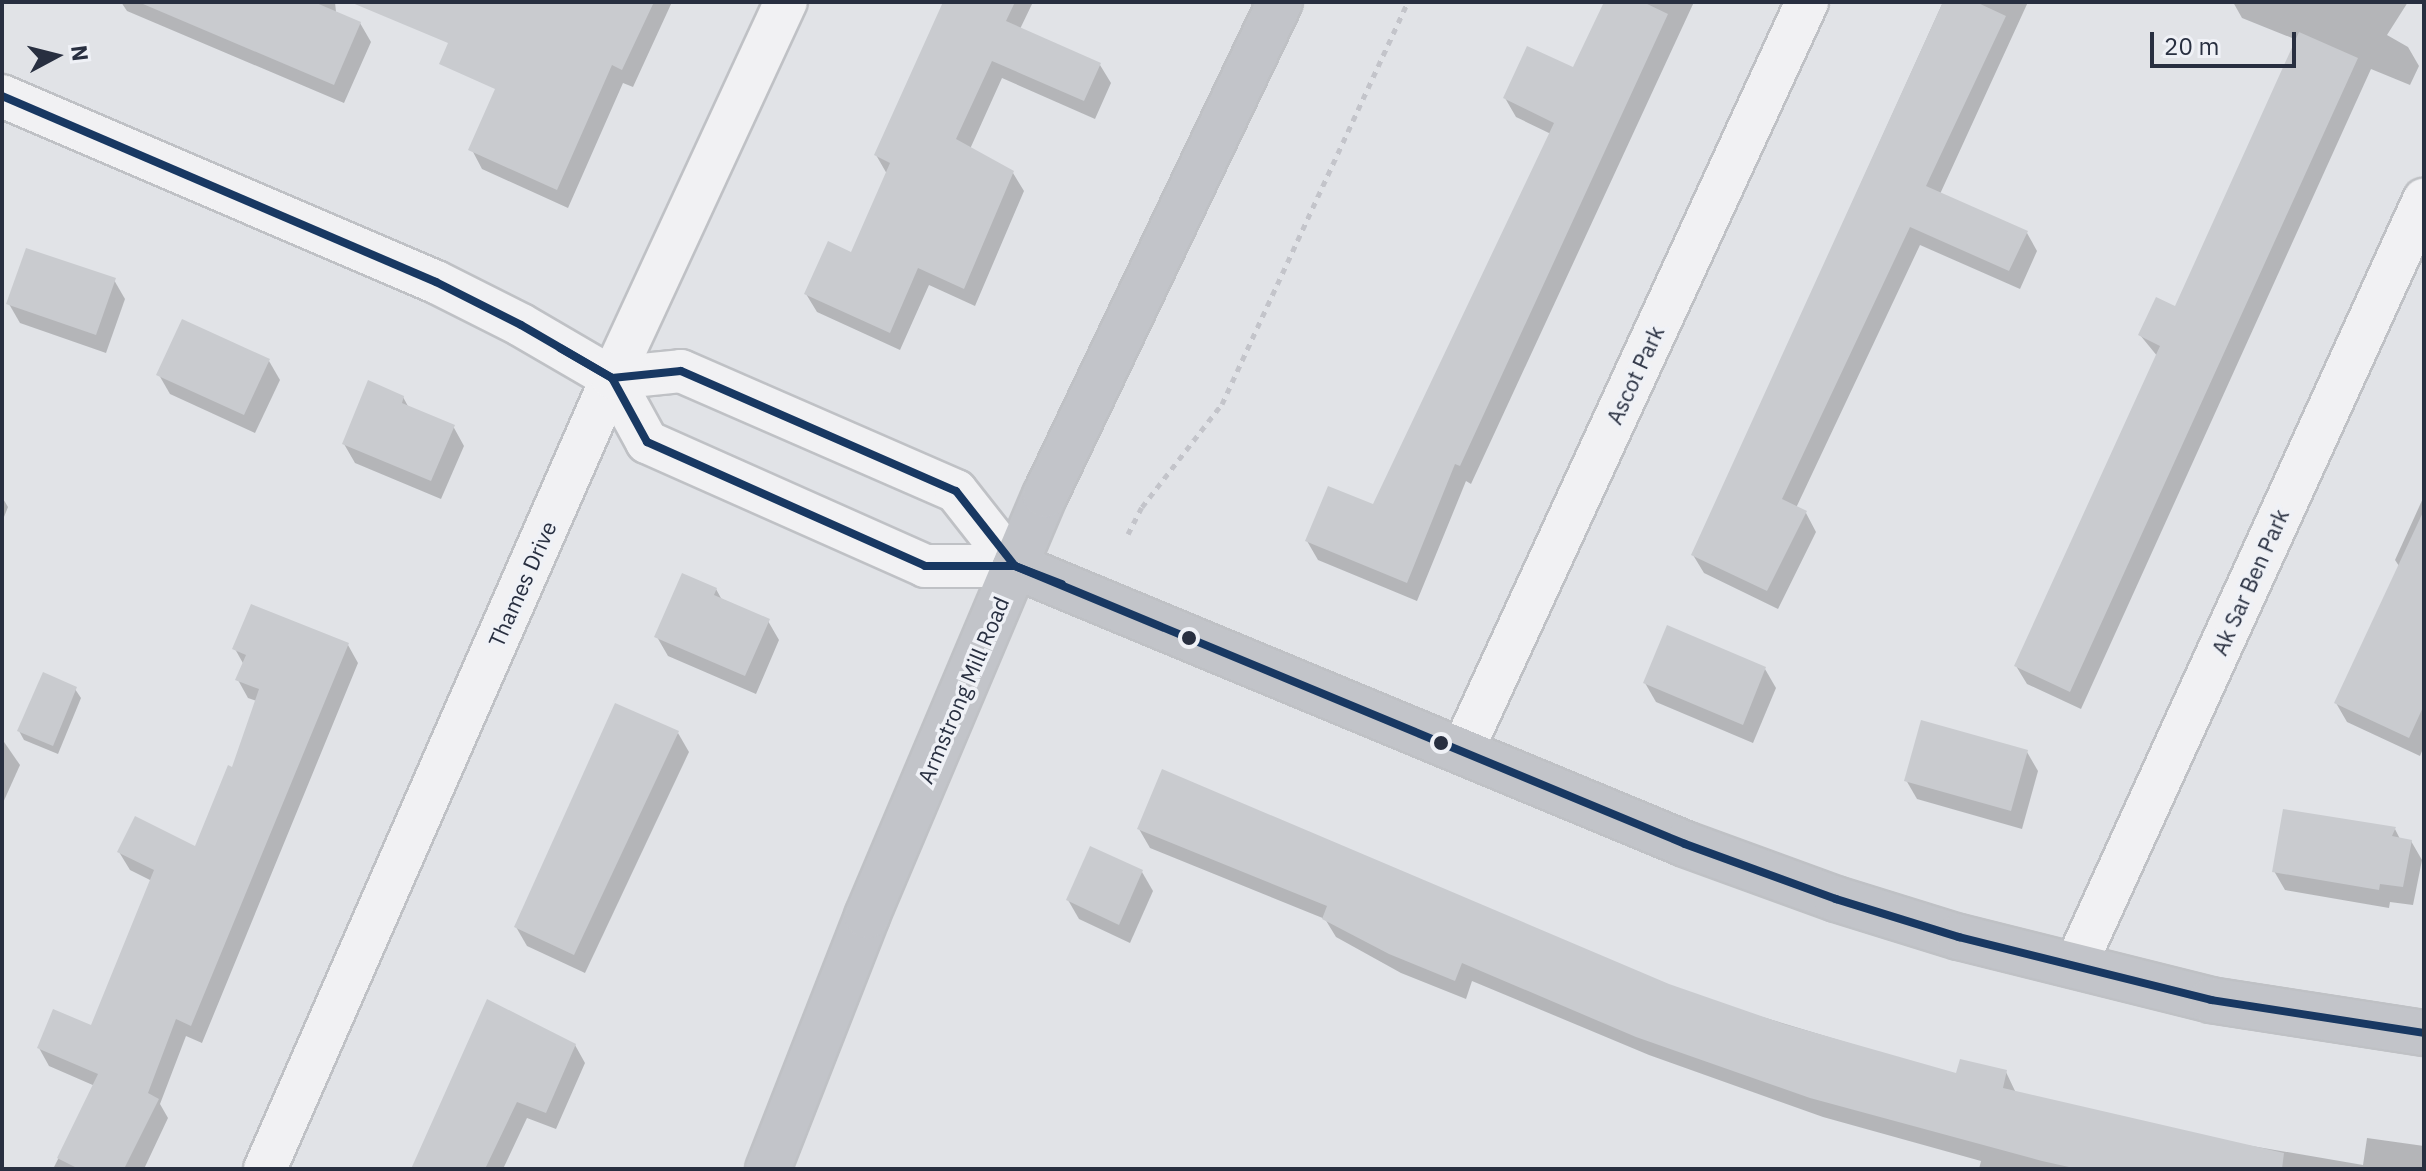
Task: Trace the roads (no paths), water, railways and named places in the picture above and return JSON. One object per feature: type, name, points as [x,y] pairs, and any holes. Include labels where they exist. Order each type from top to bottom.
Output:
[{"type":"street","name":"Thames Drive","points":[[265,1169],[612,378],[786,2]]},
{"type":"street","name":"Armstrong Mill Road","points":[[768,1169],[1015,566],[1280,2]]},
{"type":"street","name":"Ascot Park","points":[[1463,749],[1807,2]]},
{"type":"street","points":[[2,96],[436,282],[612,378],[647,442],[925,566],[1015,566],[1463,749],[1685,844],[1836,899],[1959,937],[2211,1000],[2424,1033]]},
{"type":"street","name":"Ak Sar Ben Park","points":[[2076,964],[2424,200]]},
{"type":"street","points":[[612,378],[681,371],[956,491],[1015,566]]}]
